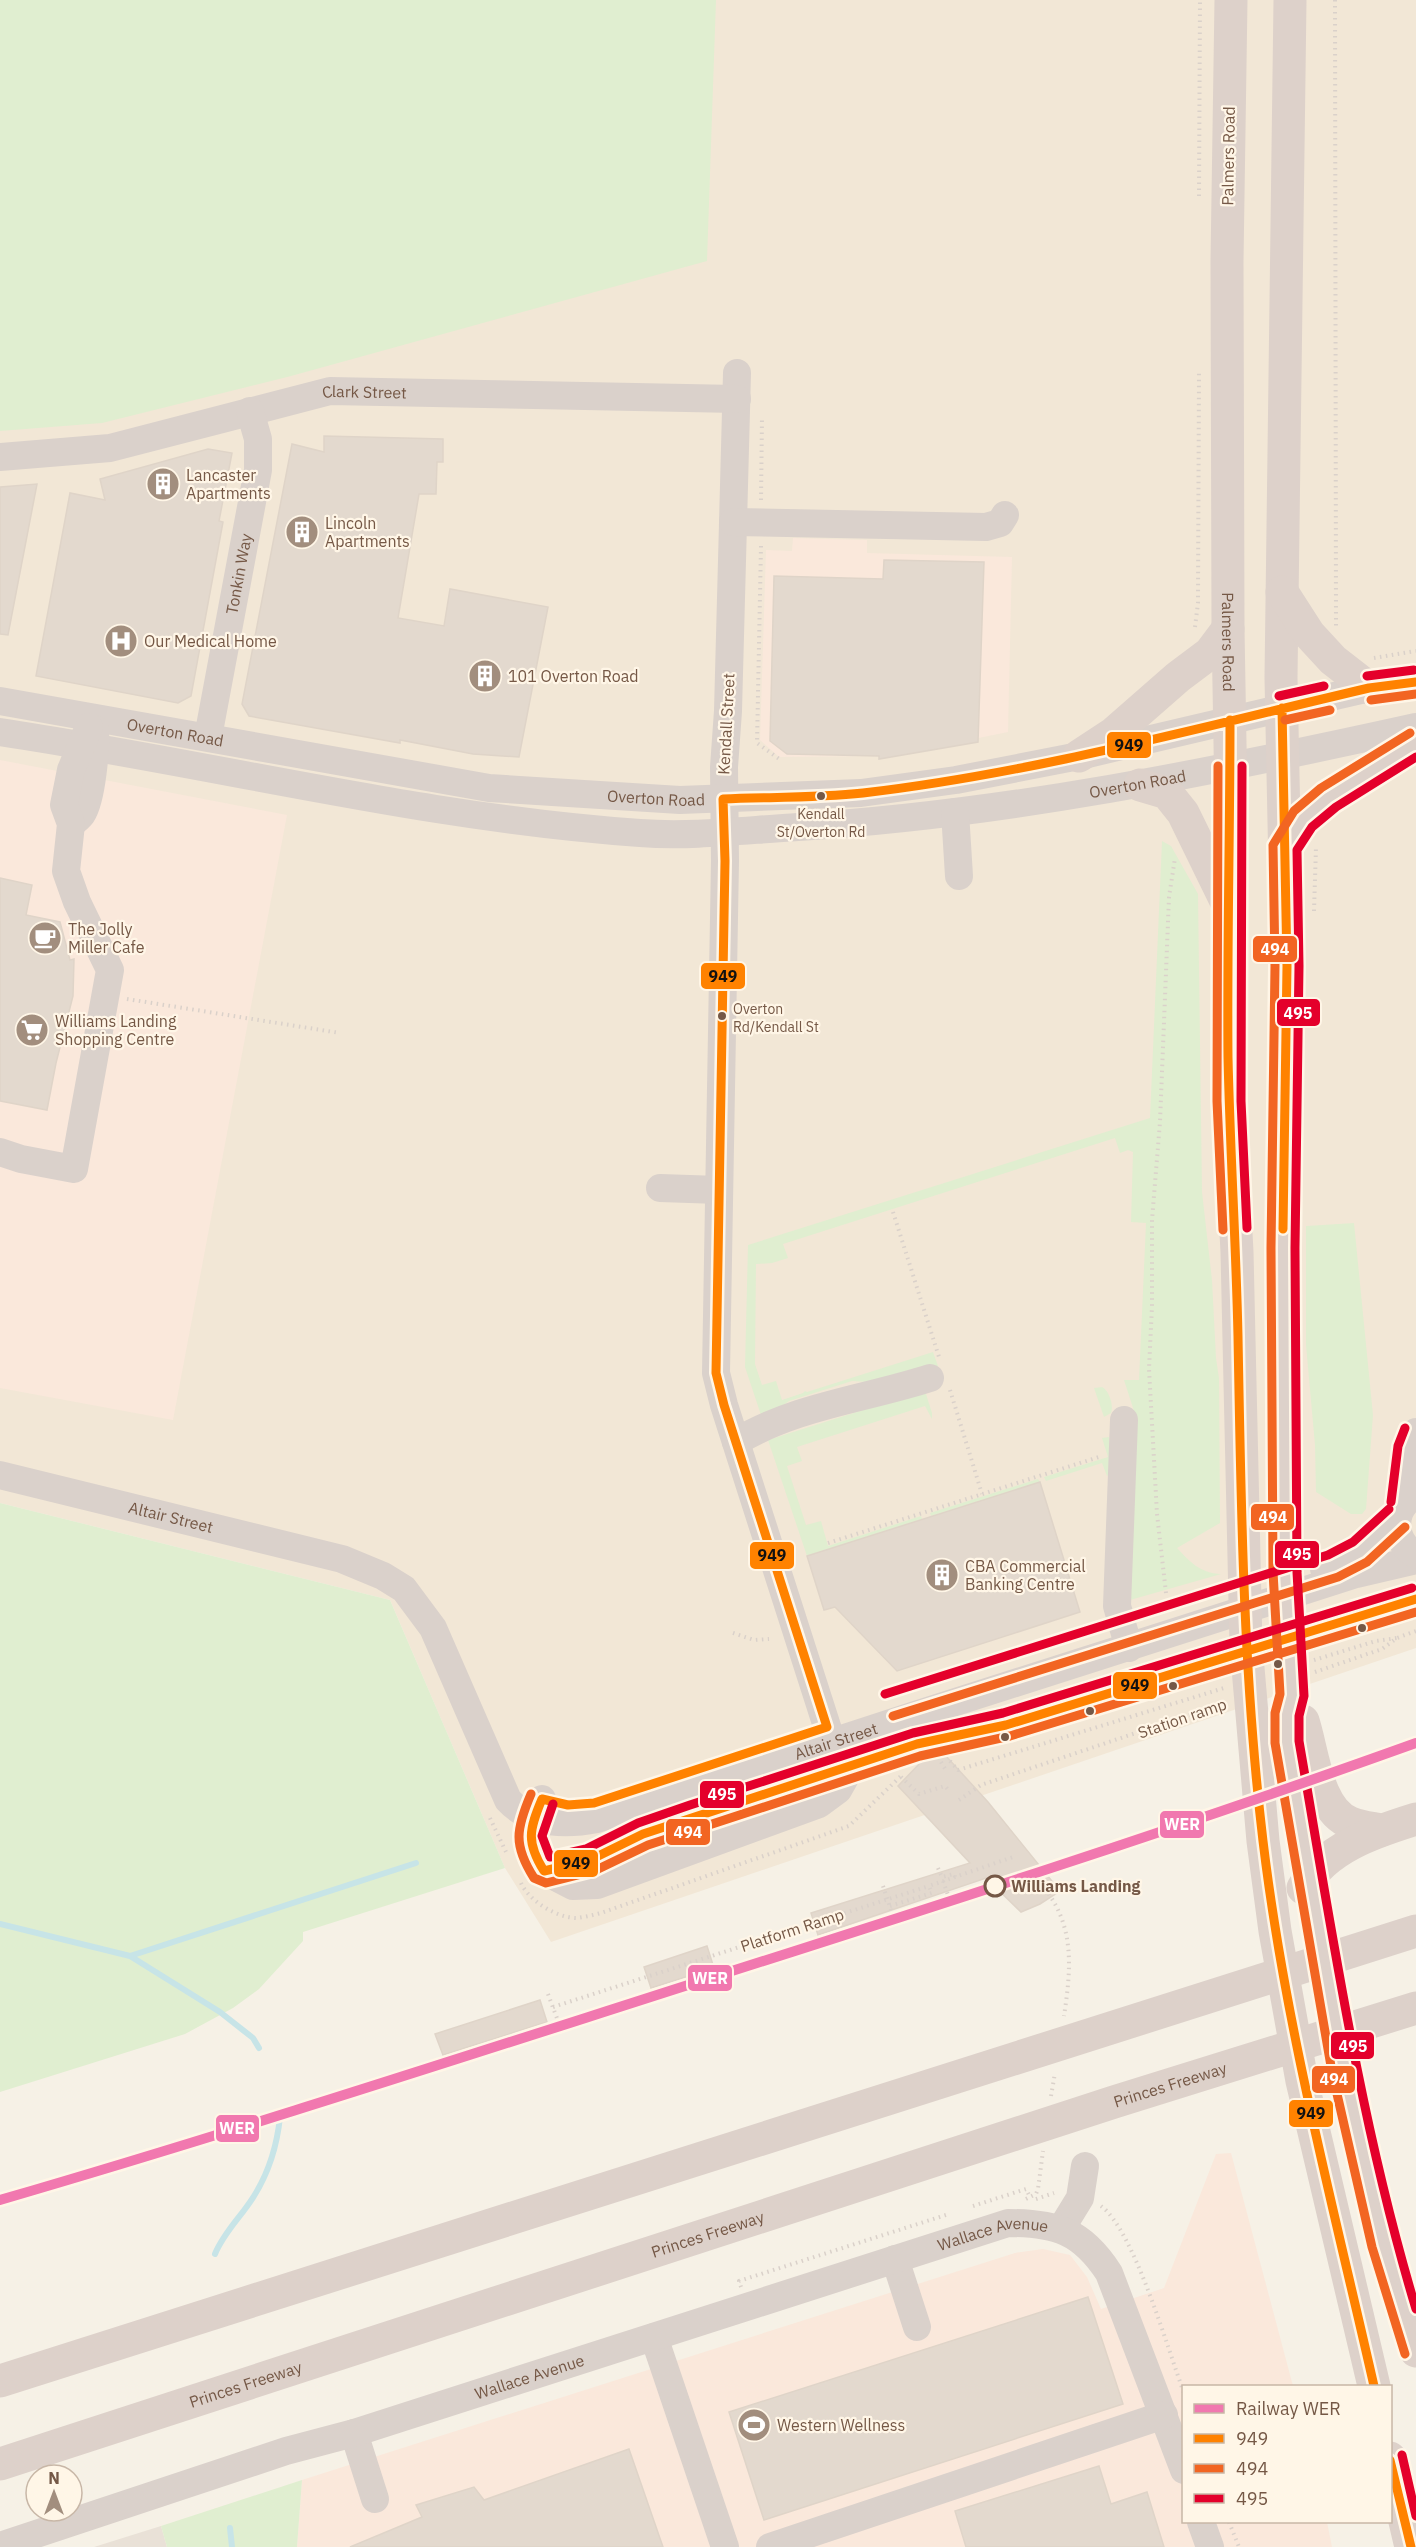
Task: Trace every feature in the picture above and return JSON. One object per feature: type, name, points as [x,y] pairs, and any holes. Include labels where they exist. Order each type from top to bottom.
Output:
[{"type":"highway","name":"Palmers Road","points":[[1231,0],[1227,261],[1230,720],[1229,1101],[1236,1252],[1242,1531],[1251,1726],[1263,1841],[1280,1959],[1302,2081],[1374,2385]]},
{"type":"highway","points":[[1290,0],[1282,592],[1287,966],[1283,1236],[1287,1622],[1305,1683],[1304,1725],[1313,1764],[1332,1810],[1349,1823],[1382,1830]]},
{"type":"highway","points":[[1282,592],[1309,634],[1333,660],[1370,674]]},
{"type":"highway","points":[[1079,756],[1114,733],[1178,677],[1210,653],[1228,629]]},
{"type":"highway","points":[[1285,846],[1304,819],[1329,796],[1416,743]]},
{"type":"highway","points":[[1140,785],[1167,793],[1183,813],[1228,906]]},
{"type":"highway","points":[[1305,1683],[1287,1714],[1287,1742],[1344,2068],[1384,2244],[1416,2351]]},
{"type":"highway","points":[[1280,1959],[1299,1894],[1311,1873],[1329,1856],[1382,1830],[1416,1819]]},
{"type":"highway","points":[[0,2381],[1416,1931]]},
{"type":"highway","name":"Princes Freeway","points":[[0,2464],[1102,2106],[1416,2008]]},
{"type":"highway","points":[[1392,2467],[1410,2547]]},
{"type":"street","name":"Clark Street","points":[[0,457],[110,448],[319,392],[345,390],[745,393]]},
{"type":"street","name":"Kendall Street","points":[[745,393],[733,522],[728,711],[723,799],[716,1373],[830,1734]]},
{"type":"street","name":"Tonkin Way","points":[[208,737],[258,470],[258,440],[250,411]]},
{"type":"street","points":[[733,522],[986,527],[1000,523],[1005,515]]},
{"type":"street","name":"Overton Road","points":[[0,701],[489,788],[668,800],[861,793],[956,780],[1079,756],[1282,708],[1370,674],[1416,682]]},
{"type":"street","points":[[0,1152],[21,1159],[74,1169],[110,970],[77,902],[66,872],[71,824],[83,813],[88,745],[94,717]]},
{"type":"street","name":"Overton Road","points":[[0,732],[88,745],[447,811],[643,834],[724,832],[841,824],[955,812],[1140,785],[1416,727]]},
{"type":"street","points":[[955,812],[959,876]]},
{"type":"street","points":[[660,1188],[719,1190]]},
{"type":"street","points":[[736,1442],[762,1426],[854,1397],[886,1392],[940,1375]]},
{"type":"street","points":[[736,1442],[765,1437],[863,1405],[886,1392]]},
{"type":"street","points":[[1124,1420],[1117,1606],[1126,1639]]},
{"type":"street","points":[[1416,1432],[1410,1449],[1405,1506],[1396,1527],[1402,1544],[1416,1558]]},
{"type":"street","name":"Altair Street","points":[[0,1475],[342,1559],[383,1576],[404,1589],[433,1628],[508,1800],[518,1808],[538,1808],[570,1824],[597,1819],[830,1734],[904,1700],[1416,1558]]},
{"type":"street","name":"Altair Street","points":[[830,1734],[869,1730],[1333,1566],[1360,1552],[1405,1506]]},
{"type":"street","points":[[853,1765],[917,1744],[1006,1725],[1416,1599]]},
{"type":"street","points":[[538,1808],[530,1836],[531,1873],[573,1886],[597,1885],[819,1804],[838,1790],[853,1765],[869,1730]]},
{"type":"street","name":"Wallace Avenue","points":[[1061,2229],[1080,2198],[1085,2166]]},
{"type":"street","name":"Wallace Avenue","points":[[0,2546],[286,2451],[354,2433],[1008,2223],[1031,2223],[1061,2229],[1096,2252],[1108,2272],[1182,2464]]},
{"type":"street","points":[[895,2259],[917,2327]]},
{"type":"street","points":[[654,2337],[725,2547]]},
{"type":"street","points":[[770,2547],[1164,2415]]},
{"type":"street","points":[[354,2433],[375,2499]]},
{"type":"street","points":[[1202,2523],[1210,2547]]},
{"type":"path","points":[[1199,201],[1200,0]]},
{"type":"path","points":[[1335,0],[1336,627],[1340,636]]},
{"type":"path","points":[[1193,631],[1197,622],[1198,603],[1199,366]]},
{"type":"path","points":[[745,393],[761,522],[758,743],[782,761]]},
{"type":"path","points":[[1370,674],[1416,651]]},
{"type":"path","points":[[1166,1593],[1157,1514],[1149,1369],[1152,1220],[1160,1122],[1169,897],[1176,850]]},
{"type":"path","points":[[106,995],[340,1033]]},
{"type":"path","points":[[893,1212],[940,1375],[982,1494]]},
{"type":"path","points":[[828,1543],[1106,1455]]},
{"type":"path","points":[[1308,1662],[1416,1631]]},
{"type":"path","points":[[733,1633],[754,1640],[769,1639]]},
{"type":"path","points":[[1305,1683],[1382,1649],[1397,1638]]},
{"type":"path","points":[[1305,1683],[1316,1656]]},
{"type":"path","points":[[945,1753],[958,1770],[1229,1686]]},
{"type":"path","name":"Station ramp","points":[[959,1800],[981,1785],[1231,1701]]},
{"type":"path","points":[[531,1873],[524,1889],[556,1913],[577,1918],[601,1913],[849,1826],[906,1771]]},
{"type":"path","points":[[901,1777],[919,1794],[945,1786],[950,1792]]},
{"type":"path","points":[[488,1813],[511,1862]]},
{"type":"path","points":[[942,1877],[1013,1857]]},
{"type":"path","points":[[938,1868],[948,1895]]},
{"type":"path","name":"Platform Ramp","points":[[553,2007],[929,1886],[954,1875]]},
{"type":"path","points":[[883,1886],[892,1913]]},
{"type":"path","points":[[890,1906],[932,1893],[929,1886]]},
{"type":"path","points":[[548,1994],[558,2021]]},
{"type":"path","points":[[963,2210],[1026,2189],[1030,2197],[1038,2189]]},
{"type":"path","points":[[1229,2523],[1239,2547]]},
{"type":"shaded area","points":[[0,0],[1416,0],[1416,1648],[551,1942],[505,1868],[390,1600],[0,1503]]},
{"type":"shaded area","points":[[793,538],[867,540],[867,553],[1012,557],[1008,732],[939,746],[870,756],[779,757],[760,740],[766,550],[792,551]]},
{"type":"shaded area","points":[[0,760],[287,815],[173,1420],[0,1388]]},
{"type":"shaded area","points":[[1231,2153],[1293,2385],[1182,2385],[1182,2523],[1327,2523],[1332,2547],[297,2547],[302,2480],[1015,2253],[1043,2249],[1070,2255],[1087,2277],[1101,2309],[1164,2288],[1216,2154]]},
{"type":"shaded area","points":[[161,2526],[167,2547],[94,2547]]},
{"type":"green space","points":[[0,0],[716,0],[707,261],[291,376],[102,423],[0,431]]},
{"type":"green space","points":[[1162,841],[1171,846],[1198,894],[1202,1192],[1212,1280],[1219,1378],[1220,1523],[1177,1548],[1201,1569],[1221,1574],[1130,1600],[1134,1411],[1124,1380],[1139,1380],[1146,1223],[1131,1222],[1133,1152],[1128,1150],[1120,1153],[1115,1138],[783,1244],[788,1258],[772,1263],[756,1264],[755,1364],[762,1385],[776,1381],[782,1400],[933,1352],[938,1366],[884,1383],[852,1381],[789,1401],[763,1421],[745,1367],[748,1245],[1150,1118]]},
{"type":"green space","points":[[1354,1223],[1373,1415],[1366,1509],[1362,1514],[1351,1514],[1316,1492],[1315,1445],[1306,1345],[1306,1226]]},
{"type":"green space","points":[[1102,1387],[1109,1395],[1112,1406],[1111,1413],[1104,1417],[1094,1388]]},
{"type":"green space","points":[[920,1392],[926,1394],[932,1419],[925,1406],[797,1447],[802,1461],[787,1466],[806,1525],[821,1521],[828,1546],[921,1516],[922,1519],[807,1556],[768,1440]]},
{"type":"green space","points":[[1109,1437],[1109,1474],[1107,1476],[1102,1463],[1046,1481],[1044,1477],[1108,1457],[1102,1438]]},
{"type":"green space","points":[[1038,1479],[1040,1482],[931,1516],[930,1513]]},
{"type":"green space","points":[[0,1503],[390,1600],[505,1868],[303,1932],[303,1941],[259,1989],[233,2008],[185,2034],[0,2092]]},
{"type":"green space","points":[[302,2480],[297,2547],[167,2547],[161,2526]]},
{"type":"building","points":[[324,436],[443,439],[443,462],[437,462],[436,494],[419,494],[398,618],[444,626],[450,589],[548,607],[519,757],[473,754],[400,740],[400,743],[249,716],[242,704],[292,444],[324,452]]},
{"type":"building","points":[[208,449],[232,453],[219,521],[223,522],[191,696],[178,703],[36,676],[70,493],[105,500],[100,479]]},
{"type":"building","points":[[37,484],[8,635],[0,634],[0,487]]},
{"type":"building","points":[[884,560],[984,562],[978,742],[879,759],[879,756],[787,754],[770,741],[774,576],[883,579]]},
{"type":"building","name":"Williams Landing Shopping Centre","points":[[0,878],[32,885],[26,915],[60,922],[70,960],[74,959],[73,996],[47,1110],[0,1101]]},
{"type":"building","name":"CBA Commercial Banking Centre","points":[[1040,1482],[1080,1612],[897,1671],[835,1607],[824,1610],[807,1556]]},
{"type":"building","name":"Williams Landing","points":[[945,1755],[988,1802],[1060,1891],[1040,1904],[1021,1912],[986,1878],[818,1935],[811,1913],[970,1863],[898,1786],[923,1760]]},
{"type":"building","points":[[707,1946],[714,1968],[651,1988],[644,1967]]},
{"type":"building","points":[[540,2000],[547,2022],[443,2055],[435,2034]]},
{"type":"building","points":[[1088,2297],[1123,2404],[764,2520],[729,2412]]},
{"type":"building","points":[[629,2449],[663,2547],[350,2547],[422,2517],[416,2505],[474,2487],[484,2500]]},
{"type":"building","points":[[1099,2466],[1111,2504],[1147,2492],[1164,2547],[966,2547],[955,2511]]},
{"type":"waterway","points":[[130,1956],[416,1863]]},
{"type":"waterway","points":[[0,1924],[130,1956],[220,2012],[253,2038],[259,2048]]},
{"type":"waterway","points":[[215,2254],[264,2178],[277,2138],[280,2117]]},
{"type":"waterway","points":[[230,2528],[232,2547]]},
{"type":"rail line","name":"WER","points":[[0,2200],[172,2149],[869,1927],[1143,1838],[1416,1743]]},
{"type":"transit line","name":"495","points":[[1367,676],[1414,670]]},
{"type":"transit line","name":"949","points":[[1416,682],[1369,688],[1117,748],[991,774],[863,793],[723,799],[725,861],[716,1373],[724,1405],[827,1727],[594,1803],[568,1805],[542,1799],[532,1828],[534,1852],[544,1871],[590,1860],[643,1834],[917,1744],[1006,1725],[1416,1599]]},
{"type":"transit line","name":"495","points":[[1279,696],[1324,686]]},
{"type":"transit line","name":"494","points":[[1371,700],[1416,694]]},
{"type":"transit line","name":"949","points":[[1282,708],[1287,966],[1283,1229]]},
{"type":"transit line","name":"494","points":[[1285,720],[1330,710]]},
{"type":"transit line","name":"949","points":[[1230,720],[1228,1057],[1244,1588],[1256,1778],[1272,1910],[1297,2047],[1374,2385]]},
{"type":"transit line","name":"494","points":[[1405,2354],[1372,2247],[1332,2072],[1275,1743],[1275,1713],[1280,1694],[1273,1572],[1271,1248],[1275,966],[1273,845],[1294,811],[1321,788],[1410,733]]},
{"type":"transit line","name":"495","points":[[1416,757],[1336,807],[1312,827],[1297,850],[1299,966],[1295,1248],[1297,1572],[1304,1696],[1299,1716],[1299,1741],[1363,2098],[1396,2239],[1416,2309]]},
{"type":"transit line","name":"494","points":[[1218,766],[1217,1101],[1223,1230]]},
{"type":"transit line","name":"495","points":[[1242,766],[1241,1101],[1247,1228]]},
{"type":"transit line","name":"495","points":[[1391,1502],[1398,1446],[1405,1428]]},
{"type":"transit line","name":"495","points":[[885,1694],[1328,1555],[1353,1542],[1389,1509]]},
{"type":"transit line","name":"494","points":[[893,1716],[1338,1577],[1367,1562],[1405,1527]]},
{"type":"transit line","name":"495","points":[[553,1804],[542,1836],[550,1857],[586,1849],[638,1823],[913,1733],[1003,1713],[1412,1588]]},
{"type":"transit line","name":"494","points":[[531,1794],[522,1817],[520,1846],[534,1878],[546,1883],[594,1871],[648,1845],[920,1756],[1010,1736],[1416,1612]]},
{"type":"transit line","name":"495","points":[[1402,2455],[1416,2516]]},
{"type":"transit line","name":"949","points":[[1392,2468],[1411,2547]]},
{"type":"place","name":"Lancaster Apartments","points":[[163,484]]},
{"type":"place","name":"Lincoln Apartments","points":[[302,532]]},
{"type":"place","name":"Our Medical Home","points":[[121,641]]},
{"type":"place","name":"101 Overton Road","points":[[485,676]]},
{"type":"place","name":"Kendall St/Overton Rd","points":[[821,796]]},
{"type":"place","name":"The Jolly Miller Cafe","points":[[45,938]]},
{"type":"place","name":"Overton Rd/Kendall St","points":[[722,1016]]},
{"type":"place","name":"Williams Landing Shopping Centre","points":[[32,1030]]},
{"type":"place","name":"CBA Commercial Banking Centre","points":[[942,1575]]},
{"type":"place","name":"Williams Landing","points":[[995,1886]]},
{"type":"place","name":"Western Wellness","points":[[754,2425]]}]
